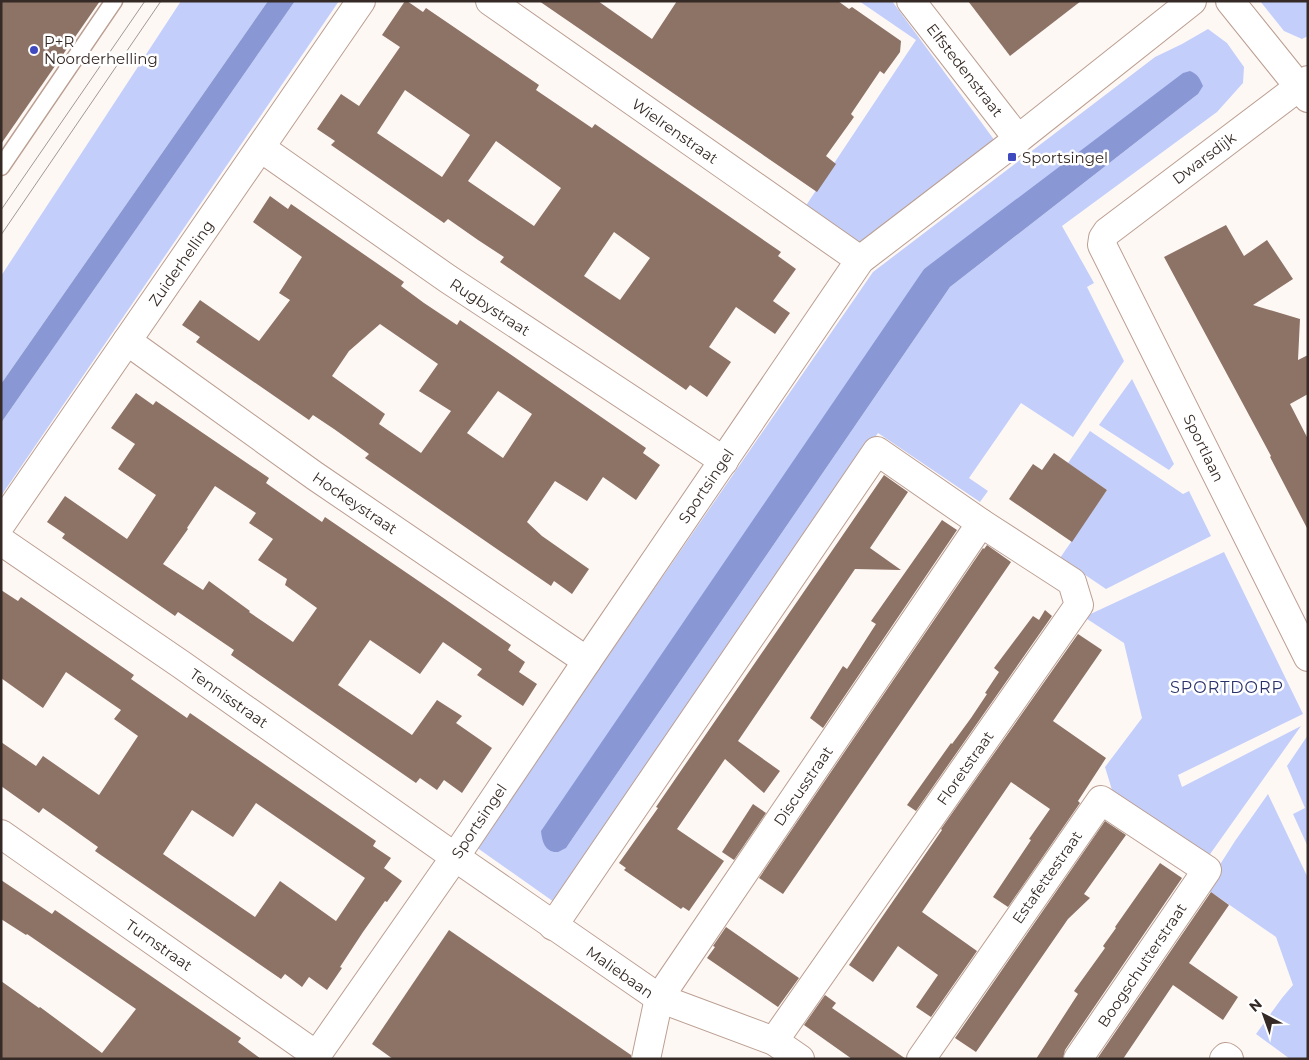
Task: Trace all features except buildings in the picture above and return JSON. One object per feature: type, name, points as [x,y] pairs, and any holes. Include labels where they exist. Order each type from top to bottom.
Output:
[{"type":"street","name":"Zuiderhelling","points":[[1,524],[361,1]]},
{"type":"street","name":"Wielrenstraat","points":[[490,1],[860,260]]},
{"type":"street","name":"Elfstedenstraat","points":[[911,1],[1018,139]]},
{"type":"street","name":"Sportsingel","points":[[315,1057],[455,858],[860,260],[1018,139],[1192,1]]},
{"type":"street","points":[[1230,1],[1305,88]]},
{"type":"street","name":"Dwarsdijk","points":[[1103,238],[1107,232],[1305,88]]},
{"type":"street","name":"Rugbystraat","points":[[260,148],[448,279],[724,461]]},
{"type":"street","name":"Sportlaan","points":[[1103,238],[1102,245],[1308,657]]},
{"type":"street","name":"Hockeystraat","points":[[127,341],[315,476],[587,661]]},
{"type":"street","points":[[553,926],[877,451],[981,523]]},
{"type":"street","name":"Discusstraat","points":[[646,1059],[659,998],[981,523]]},
{"type":"street","name":"Floretstraat","points":[[774,1041],[1079,605],[1072,582],[981,523]]},
{"type":"street","name":"Tennisstraat","points":[[1,541],[182,665],[455,858]]},
{"type":"street","name":"Estafettestraat","points":[[921,1059],[1101,800],[1207,870]]},
{"type":"street","name":"Turnstraat","points":[[1,834],[315,1057]]},
{"type":"street","name":"Maliebaan","points":[[455,858],[659,998],[774,1041],[800,1059]]},
{"type":"street","name":"Boogschutterstraat","points":[[1078,1059],[1207,870]]},
{"type":"street","points":[[1224,1059],[1226,1056],[1229,1059]]},
{"type":"lane","points":[[1,167],[114,1]]},
{"type":"shaded area","points":[[181,1],[268,1],[1,384],[1,276]]},
{"type":"shaded area","points":[[268,1],[295,1],[1,423],[1,384]]},
{"type":"shaded area","points":[[295,1],[339,1],[1,496],[1,423]]},
{"type":"shaded area","points":[[859,1],[892,1],[995,141],[860,244],[805,207],[916,40]]},
{"type":"shaded area","points":[[1260,1],[1308,1],[1308,36],[1302,39],[1284,31]]},
{"type":"shaded area","points":[[1208,29],[1227,43],[1244,67],[1243,83],[1217,112],[1062,226],[1094,283],[1087,287],[1124,361],[1073,437],[1021,403],[969,478],[988,491],[980,502],[878,433],[554,902],[476,847],[873,272],[1155,57]],"holes":[[[1198,94],[950,287],[566,848],[924,269]]]},
{"type":"shaded area","points":[[1190,71],[1197,75],[1203,86],[1198,94],[950,287],[566,848],[558,852],[550,851],[543,842],[541,831],[924,269],[1183,73]]},
{"type":"shaded area","points":[[1132,379],[1174,464],[1169,470],[1099,425]]},
{"type":"shaded area","points":[[1090,431],[1183,494],[1189,491],[1211,536],[1106,589],[1060,558],[1107,490],[1068,463]]},
{"type":"shaded area","points":[[1224,552],[1303,714],[1178,775],[1182,787],[1301,726],[1208,857],[1112,790],[1105,767],[1142,718],[1124,643],[1084,617]]},
{"type":"shaded area","points":[[1308,735],[1308,847],[1293,814],[1305,808],[1287,766]]},
{"type":"shaded area","points":[[1268,794],[1308,878],[1308,1059],[1290,1059],[1256,1034],[1293,985],[1276,937],[1205,888]]},
{"type":"tram line","points":[[1,210],[145,1]]},
{"type":"tram line","points":[[1,235],[161,1]]},
{"type":"place","name":"P+R Noorderhelling","points":[[34,50]]},
{"type":"place","name":"Sportsingel","points":[[1012,157]]},
{"type":"district","name":"SPORTDORP","points":[[1227,687]]}]
